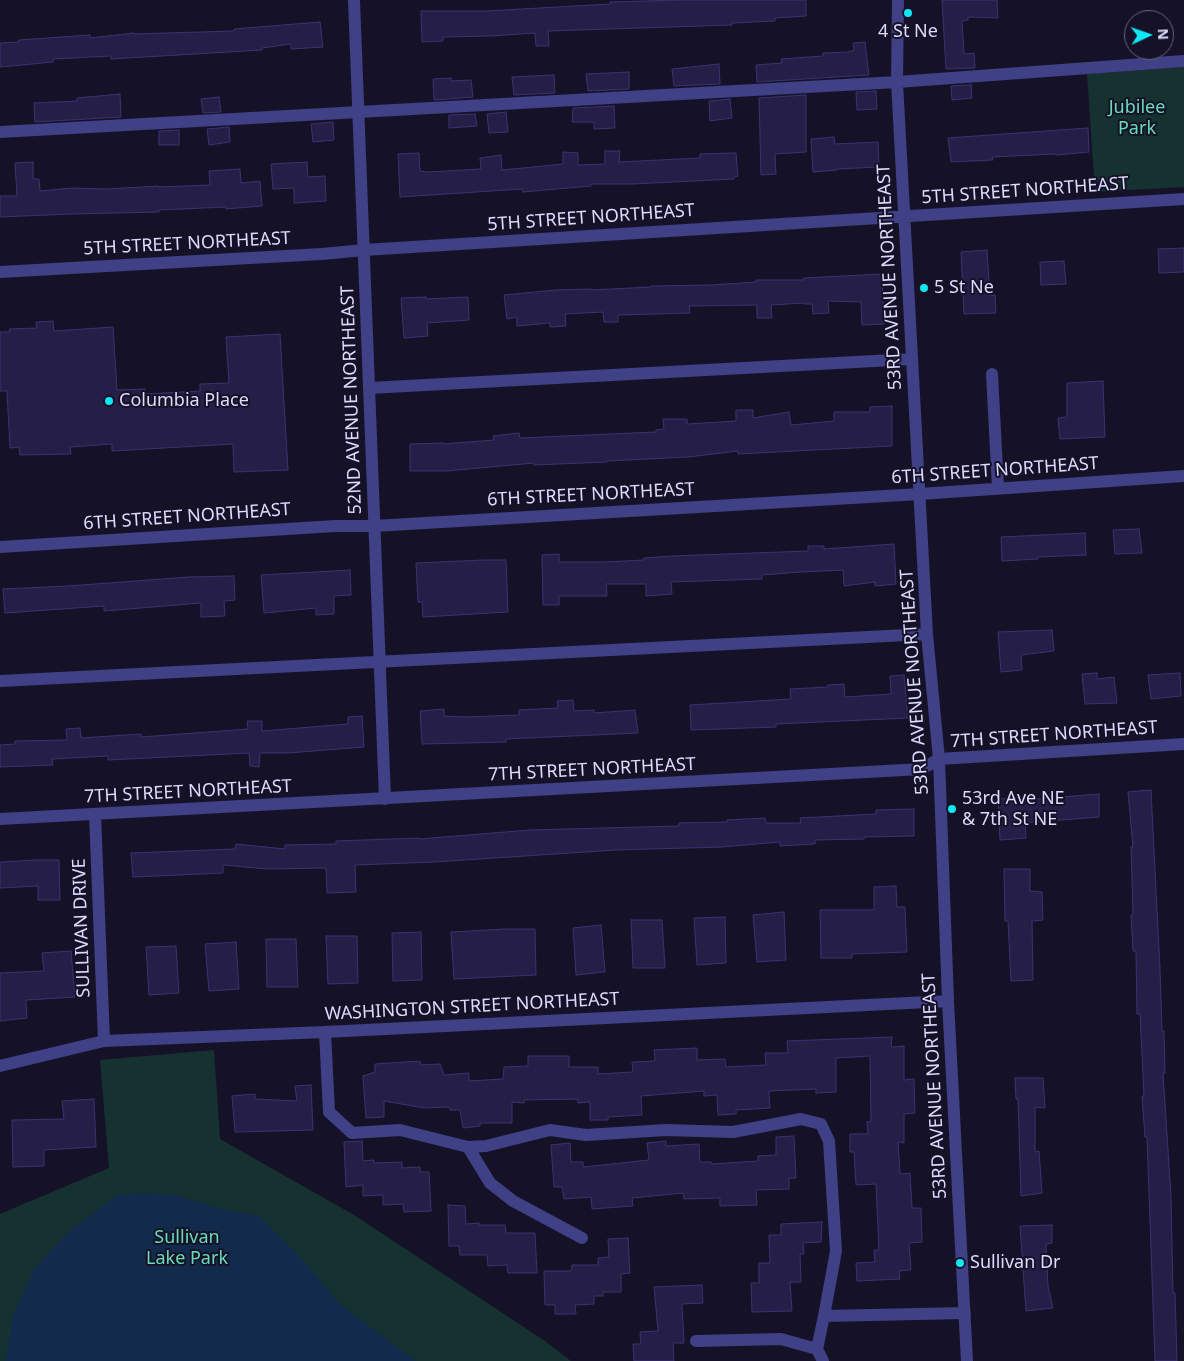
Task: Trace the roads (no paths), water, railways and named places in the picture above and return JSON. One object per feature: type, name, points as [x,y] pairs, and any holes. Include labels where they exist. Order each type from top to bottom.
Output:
[{"type":"street","name":"52ND AVENUE NORTHEAST","points":[[354,0],[385,799]]},
{"type":"street","name":"53RD AVENUE NORTHEAST","points":[[898,0],[898,82],[927,634],[939,759],[948,1001],[967,1361]]},
{"type":"street","points":[[0,132],[898,82],[1184,61]]},
{"type":"street","name":"5TH STREET NORTHEAST","points":[[0,272],[322,254],[1184,198]]},
{"type":"street","points":[[369,388],[912,358]]},
{"type":"street","points":[[992,374],[998,488]]},
{"type":"street","name":"6TH STREET NORTHEAST","points":[[0,547],[326,526],[374,526],[920,494],[1184,476]]},
{"type":"street","points":[[0,682],[927,634]]},
{"type":"street","name":"7TH STREET NORTHEAST","points":[[0,819],[922,769],[939,759],[1184,744]]},
{"type":"street","name":"SULLIVAN DRIVE","points":[[95,814],[104,1041]]},
{"type":"street","name":"WASHINGTON STREET NORTHEAST","points":[[0,1066],[104,1041],[948,1001]]},
{"type":"street","points":[[325,1032],[330,1112],[352,1133],[400,1130],[468,1147],[486,1146],[550,1130],[586,1135],[666,1130],[733,1132],[801,1119],[821,1124],[829,1141],[836,1251],[816,1349],[823,1361]]},
{"type":"street","points":[[468,1147],[490,1184],[513,1201],[582,1238]]},
{"type":"street","points":[[824,1316],[965,1313]]},
{"type":"street","points":[[696,1341],[782,1340],[816,1349]]},
{"type":"water","points":[[144,1193],[175,1195],[222,1209],[259,1216],[297,1253],[341,1305],[416,1361],[5,1361],[14,1312],[35,1268],[68,1232],[117,1195]]},
{"type":"place","name":"4 St Ne","points":[[908,13]]},
{"type":"place","name":"5 St Ne","points":[[924,288]]},
{"type":"place","name":"Columbia Place","points":[[109,401]]},
{"type":"place","name":"53rd Ave NE & 7th St NE","points":[[952,809]]},
{"type":"place","name":"Sullivan Dr","points":[[960,1263]]},
{"type":"park label","name":"Jubilee Park","points":[[1137,118]]},
{"type":"park label","name":"Sullivan Lake Park","points":[[187,1248]]}]
